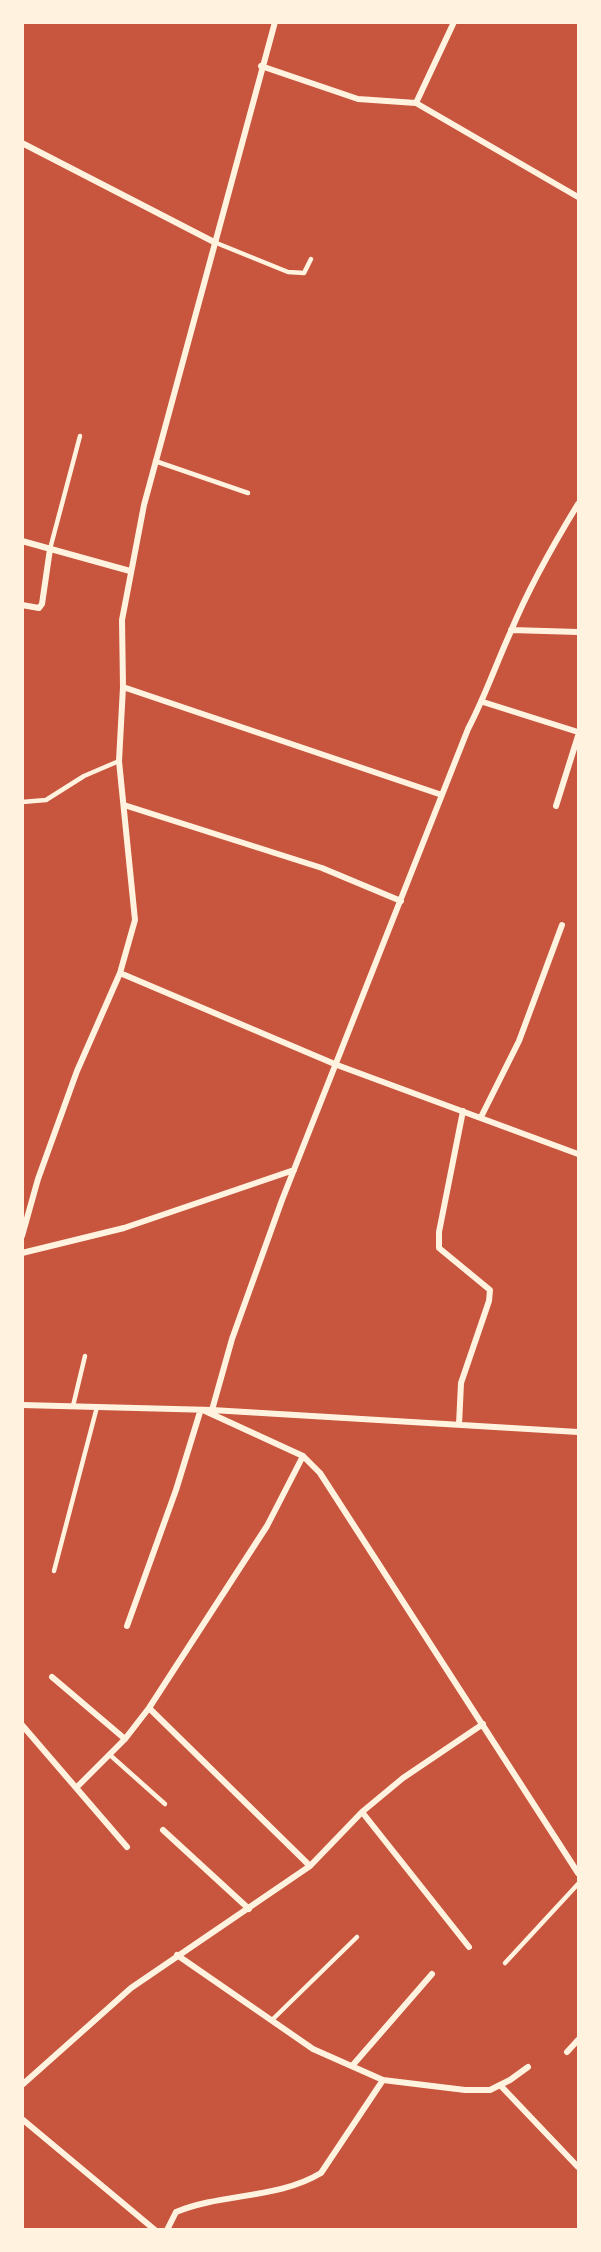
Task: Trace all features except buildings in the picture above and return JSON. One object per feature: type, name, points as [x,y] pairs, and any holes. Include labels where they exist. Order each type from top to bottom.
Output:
[{"type":"street","points":[[22,1236],[38,1179],[77,1071],[120,973],[135,920],[119,761],[123,687],[122,621],[130,572],[156,461],[274,22]]},
{"type":"street","points":[[416,103],[454,22]]},
{"type":"street","points":[[261,66],[358,99],[416,103],[579,197]]},
{"type":"street","points":[[22,142],[214,242]]},
{"type":"street","points":[[127,1626],[294,1170],[338,1065],[468,729],[483,702],[511,630],[544,562],[579,504]]},
{"type":"street","points":[[22,541],[130,572]]},
{"type":"street","points":[[22,604],[39,608],[42,604],[50,549]]},
{"type":"street","points":[[511,630],[579,632]]},
{"type":"street","points":[[123,687],[442,795]]},
{"type":"street","points":[[483,702],[579,734],[556,806]]},
{"type":"street","points":[[124,805],[322,868],[401,901]]},
{"type":"street","points":[[480,1117],[519,1041],[562,925]]},
{"type":"street","points":[[120,973],[338,1065],[579,1154]]},
{"type":"street","points":[[459,1425],[461,1383],[489,1301],[490,1290],[439,1248],[439,1232],[463,1111]]},
{"type":"street","points":[[22,1253],[124,1227],[294,1170]]},
{"type":"street","points":[[22,1405],[206,1411],[579,1432]]},
{"type":"street","points":[[206,1411],[303,1456],[333,1489],[579,1873]]},
{"type":"street","points":[[77,1787],[125,1739],[149,1708],[267,1526],[303,1456]]},
{"type":"street","points":[[52,1677],[125,1739]]},
{"type":"street","points":[[149,1708],[310,1866]]},
{"type":"street","points":[[22,2085],[130,1988],[310,1866],[362,1812],[403,1778],[483,1724]]},
{"type":"street","points":[[22,1725],[127,1847]]},
{"type":"street","points":[[362,1812],[469,1947]]},
{"type":"street","points":[[163,1830],[249,1909]]},
{"type":"street","points":[[177,1955],[313,2049],[383,2080],[465,2090],[490,2090],[528,2067]]},
{"type":"street","points":[[352,2066],[432,1974]]},
{"type":"street","points":[[567,2052],[579,2040]]},
{"type":"street","points":[[167,2229],[176,2212],[192,2206],[281,2188],[308,2181],[321,2173],[383,2080]]},
{"type":"street","points":[[500,2085],[579,2167]]},
{"type":"street","points":[[22,2120],[155,2229]]},
{"type":"lane","points":[[214,242],[288,272],[304,273],[311,259]]},
{"type":"lane","points":[[50,549],[80,436]]},
{"type":"lane","points":[[156,461],[248,493]]},
{"type":"lane","points":[[22,802],[46,800],[84,776],[119,761]]},
{"type":"lane","points":[[73,1406],[85,1356]]},
{"type":"lane","points":[[54,1571],[97,1407]]},
{"type":"lane","points":[[110,1755],[165,1804]]},
{"type":"lane","points":[[506,1963],[579,1884]]},
{"type":"lane","points":[[272,2020],[357,1937]]}]
